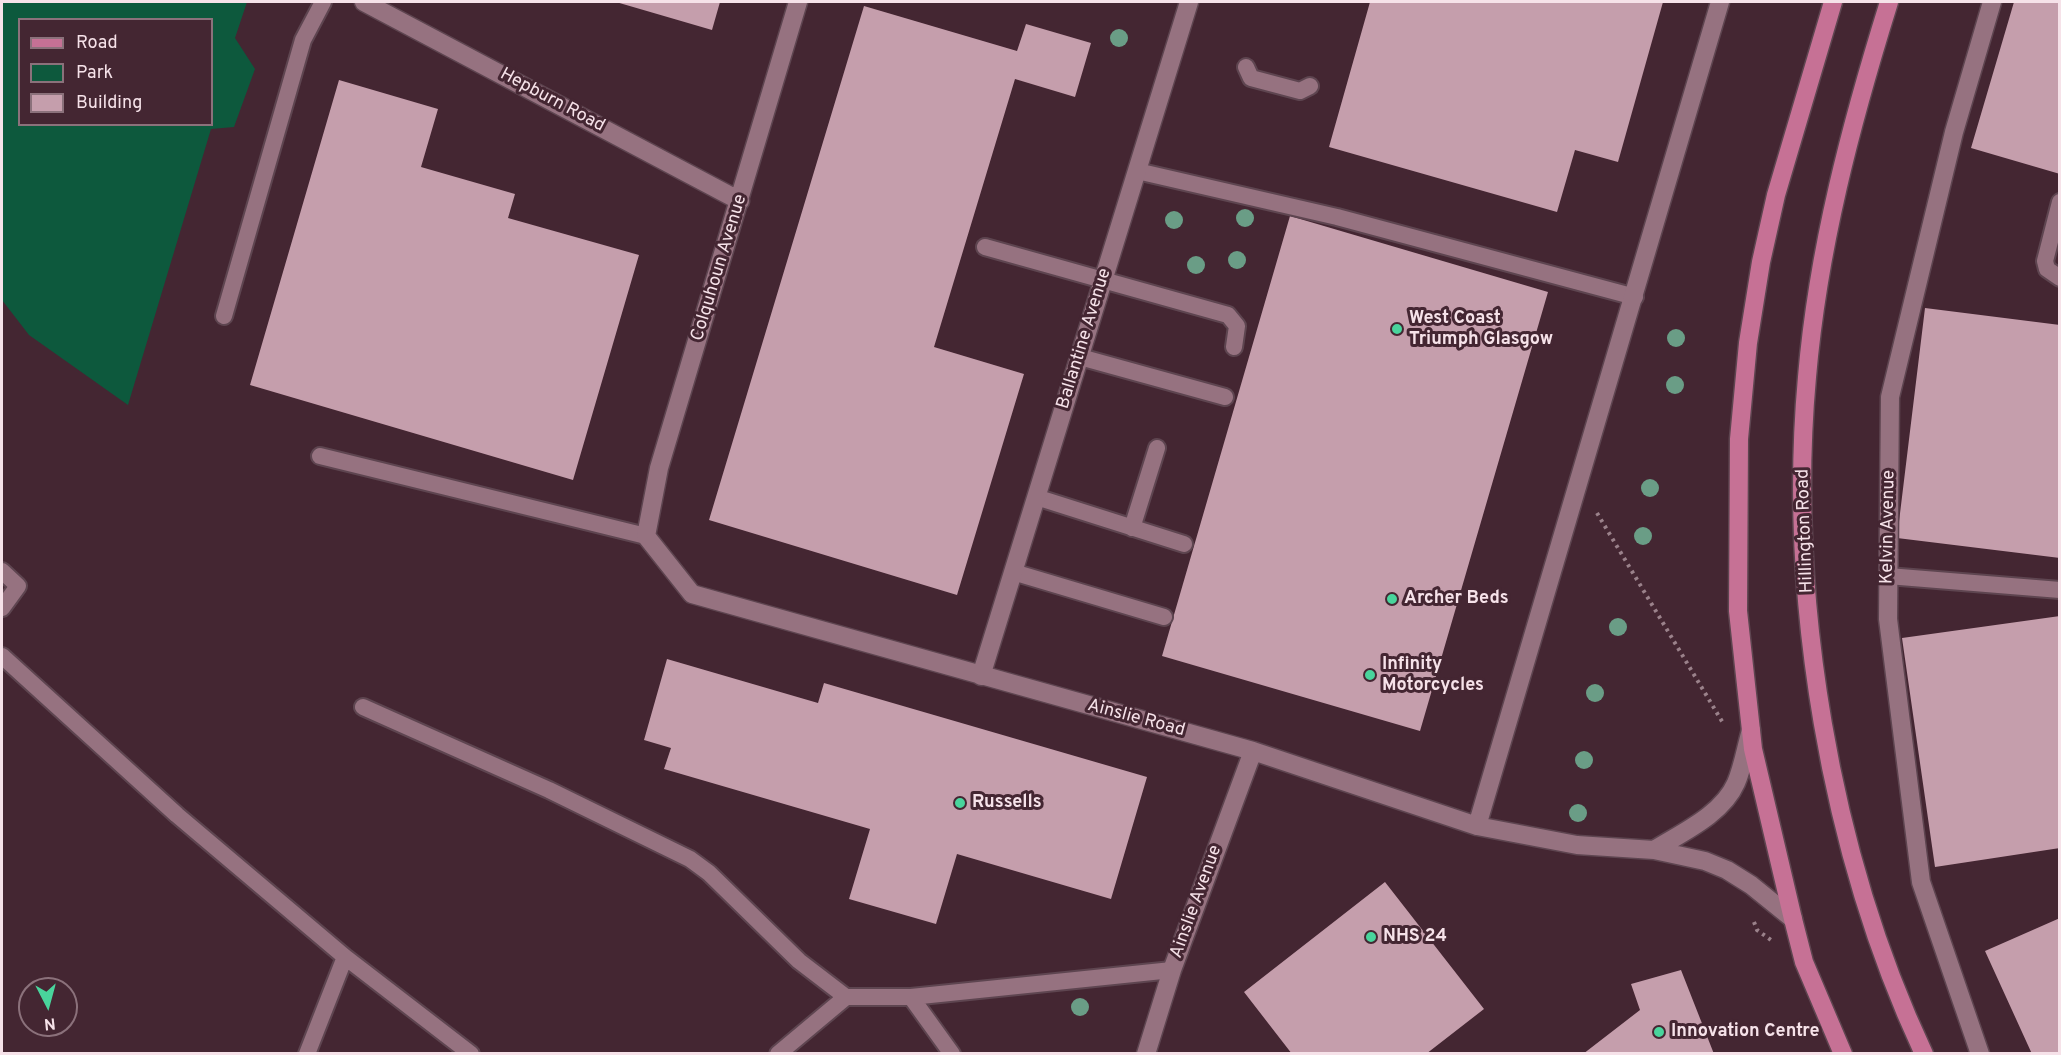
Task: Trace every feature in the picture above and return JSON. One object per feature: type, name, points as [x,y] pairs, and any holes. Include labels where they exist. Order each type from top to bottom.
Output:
[{"type":"main road","points":[[1833,2],[1776,195],[1761,262],[1748,343],[1739,439],[1738,611],[1753,749],[1792,920],[1804,962],[1844,1053]]},
{"type":"main road","name":"Hillington Road","points":[[1889,2],[1863,87],[1825,248],[1807,377],[1803,455],[1804,534],[1818,689],[1841,809],[1864,896],[1883,954],[1924,1053]]},
{"type":"street","name":"Hepburn Road","points":[[364,2],[740,201]]},
{"type":"street","name":"Colquhoun Avenue","points":[[646,536],[659,468],[798,2]]},
{"type":"street","name":"Ballantine Avenue","points":[[981,676],[1189,2]]},
{"type":"street","points":[[1477,826],[1635,297],[1720,2]]},
{"type":"street","name":"Kelvin Avenue","points":[[1980,1053],[1921,882],[1888,619],[1890,397],[1954,132],[1992,2]]},
{"type":"street","name":"Ainslie Road","points":[[646,536],[692,594],[1253,751],[1477,826],[1577,846],[1654,850],[1704,861],[1727,870],[1751,885],[1792,920]]},
{"type":"street","points":[[1654,850],[1709,815],[1723,802],[1735,785],[1751,729]]},
{"type":"street","name":"Ainslie Avenue","points":[[1146,1053],[1172,970],[1253,751]]},
{"type":"lane","points":[[224,316],[303,40],[323,2]]},
{"type":"lane","points":[[1246,67],[1251,78],[1300,92],[1310,86]]},
{"type":"lane","points":[[1137,171],[1337,217],[1635,297]]},
{"type":"lane","points":[[2060,202],[2045,261],[2047,269],[2060,278]]},
{"type":"lane","points":[[984,247],[1228,315],[1237,326],[1233,347]]},
{"type":"lane","points":[[1080,357],[1225,397]]},
{"type":"lane","points":[[1132,528],[1157,448]]},
{"type":"lane","points":[[320,456],[646,536]]},
{"type":"lane","points":[[1036,497],[1184,544]]},
{"type":"lane","points":[[2,570],[18,586],[2,608]]},
{"type":"lane","points":[[1013,572],[1164,616]]},
{"type":"lane","points":[[1888,576],[2060,590]]},
{"type":"lane","points":[[2,656],[177,815],[345,957],[471,1053]]},
{"type":"lane","points":[[363,707],[549,790],[690,859],[709,873],[799,961],[846,997],[885,999],[911,997],[1172,970]]},
{"type":"lane","points":[[307,1053],[345,957]]},
{"type":"lane","points":[[778,1053],[846,997]]},
{"type":"lane","points":[[911,997],[952,1053]]},
{"type":"path","points":[[1579,483],[1723,724],[1722,735]]},
{"type":"path","points":[[1753,919],[1757,930],[1804,962]]},
{"type":"green space","points":[[2,2],[247,2],[235,38],[255,69],[234,127],[211,129],[128,405],[29,335],[2,300]]},
{"type":"building","points":[[616,2],[720,2],[712,30]]},
{"type":"building","points":[[1370,2],[1663,2],[1618,162],[1575,150],[1557,212],[1329,147]]},
{"type":"building","points":[[2014,2],[2060,2],[2060,174],[1971,148]]},
{"type":"building","points":[[864,6],[1017,51],[1026,24],[1091,43],[1075,97],[1015,79],[934,347],[1024,374],[957,595],[709,520]]},
{"type":"building","points":[[339,80],[438,109],[421,167],[515,194],[508,218],[639,255],[573,480],[250,385]]},
{"type":"building","points":[[1290,216],[1548,292],[1420,731],[1162,656]]},
{"type":"building","points":[[1925,308],[2060,325],[2060,558],[1897,538]]},
{"type":"building","points":[[2060,616],[2060,848],[1935,867],[1902,638]]},
{"type":"building","name":"Russells","points":[[667,659],[818,703],[824,683],[1147,777],[1111,899],[957,854],[936,924],[849,899],[870,829],[664,769],[671,748],[644,740]]},
{"type":"building","name":"NHS 24","points":[[1385,882],[1484,1009],[1426,1054],[1292,1054],[1244,992]]},
{"type":"building","points":[[2060,918],[2060,1054],[2032,1054],[1985,951]]},
{"type":"building","name":"Innovation Centre","points":[[1681,970],[1714,1054],[1583,1054],[1640,1010],[1631,984]]},
{"type":"place","name":"West Coast Triumph Glasgow","points":[[1397,329]]},
{"type":"place","name":"Archer Beds","points":[[1392,599]]},
{"type":"place","name":"Infinity Motorcycles","points":[[1370,675]]},
{"type":"place","name":"Russells","points":[[960,803]]},
{"type":"place","name":"NHS 24","points":[[1371,937]]},
{"type":"place","name":"Innovation Centre","points":[[1659,1032]]}]
